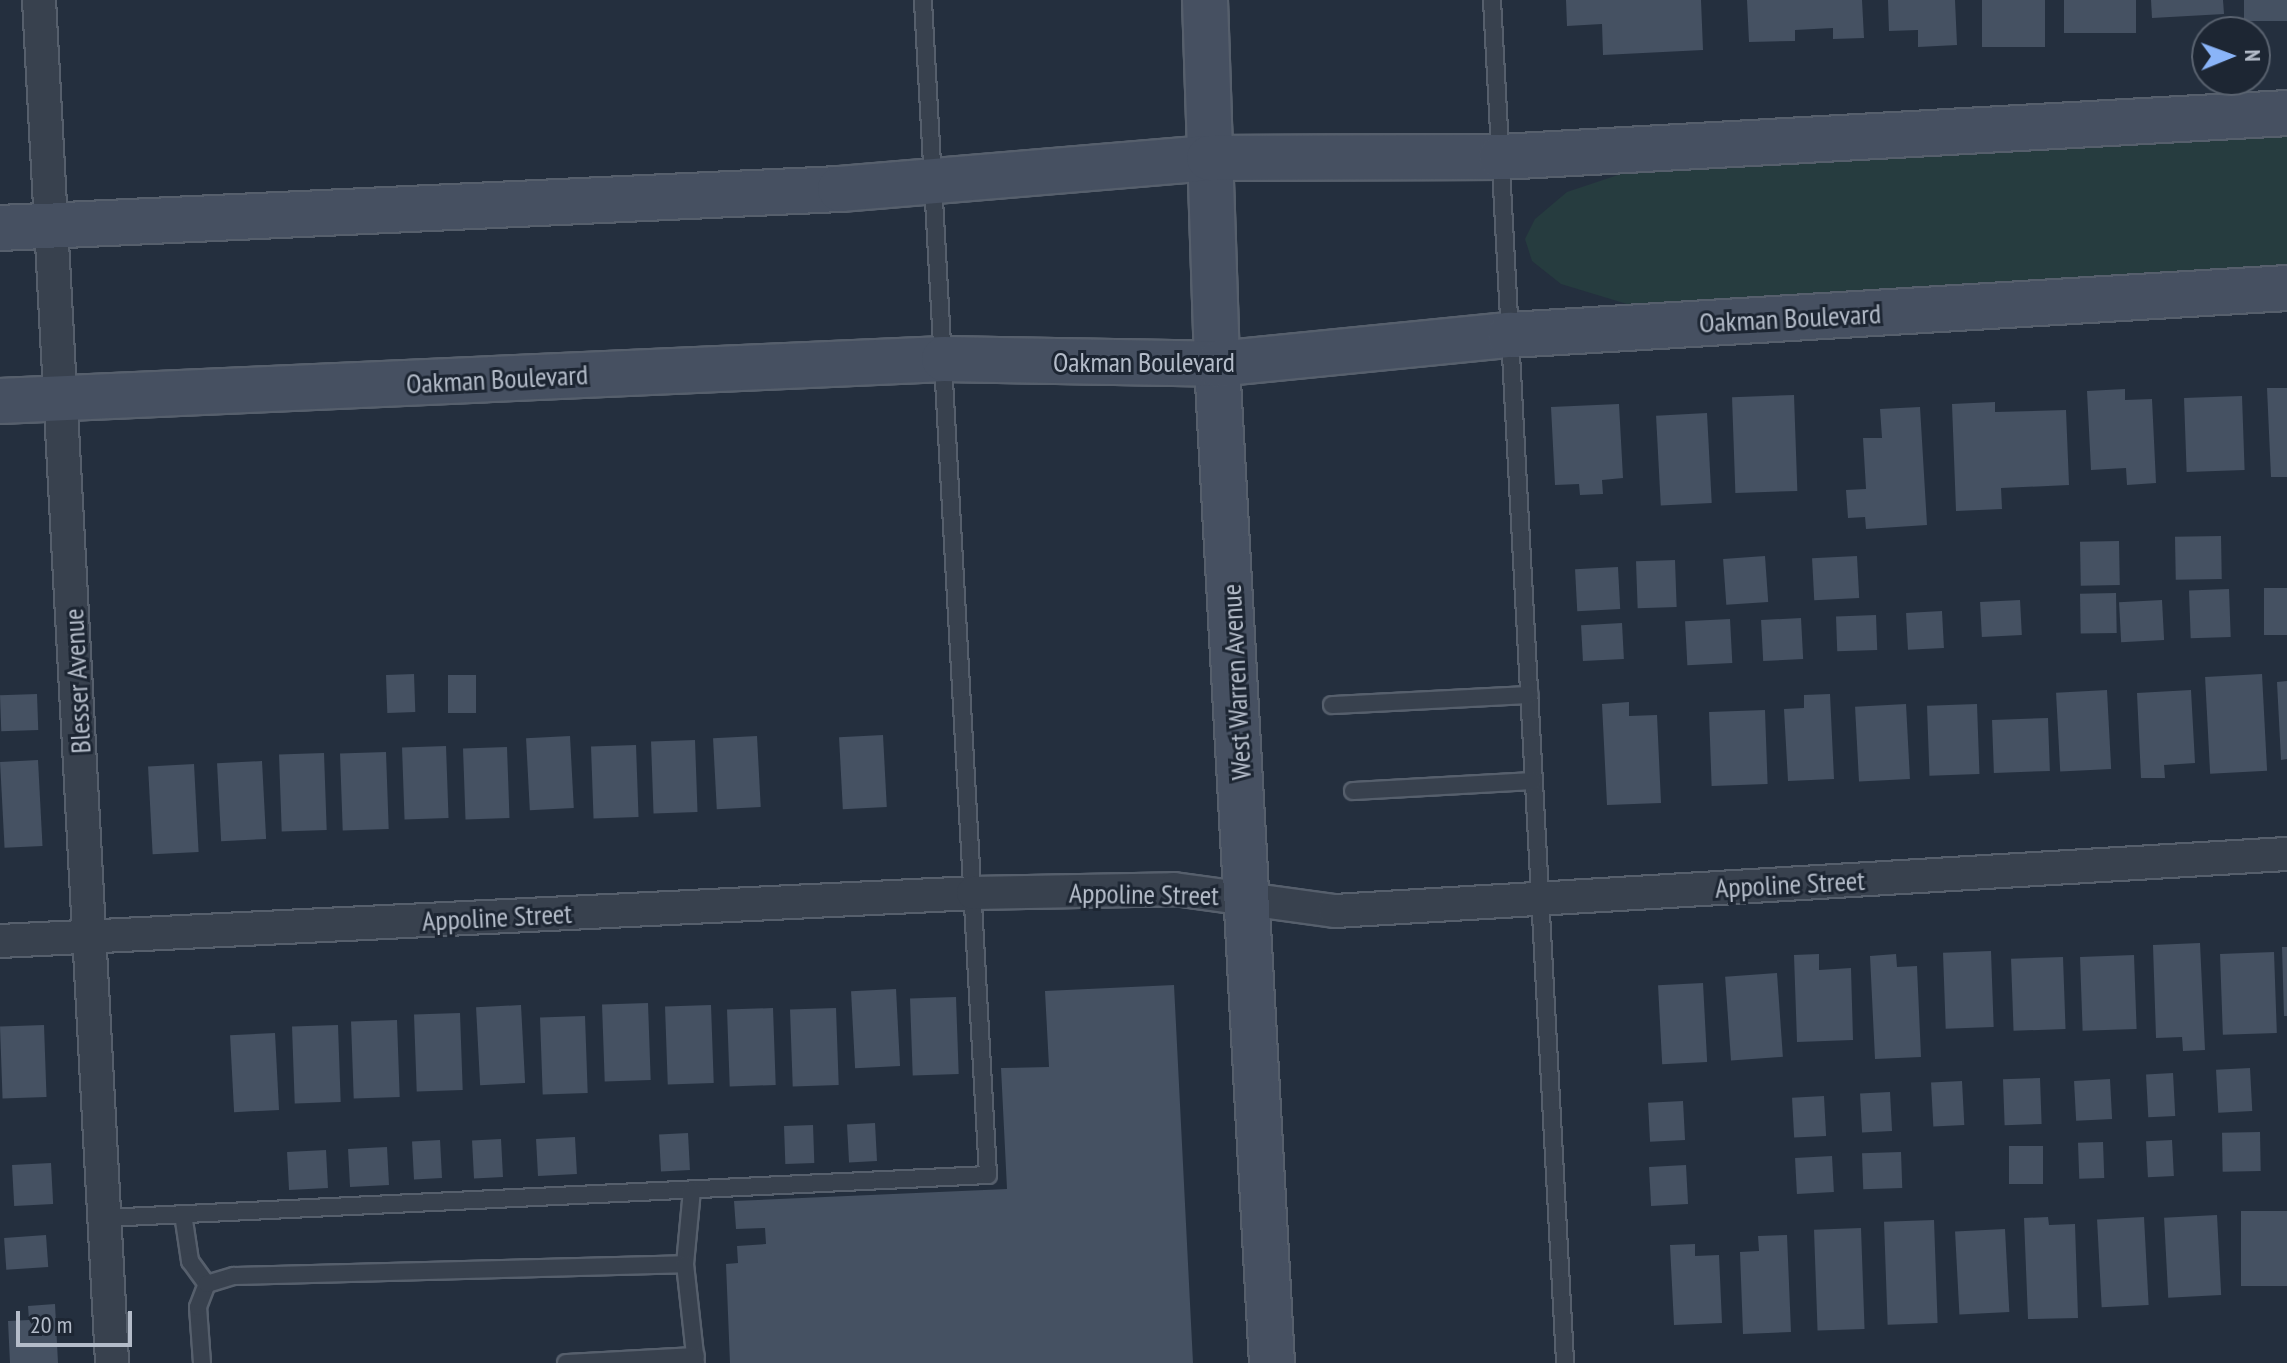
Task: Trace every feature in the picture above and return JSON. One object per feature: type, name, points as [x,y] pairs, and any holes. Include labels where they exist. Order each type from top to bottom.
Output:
[{"type":"street","name":"Blesser Avenue","points":[[39,0],[64,398],[112,1363]]},
{"type":"street","name":"West Warren Avenue","points":[[1210,0],[1209,158],[1217,364],[1249,898],[1272,1363]]},
{"type":"street","points":[[0,228],[933,179],[1209,158],[1501,157],[2287,113]]},
{"type":"street","name":"Oakman Boulevard","points":[[0,401],[944,359],[1217,364],[1510,335],[2287,288]]},
{"type":"street","name":"Appoline Street","points":[[0,941],[973,893],[1174,889],[1335,911],[2287,854]]},
{"type":"lane","points":[[105,1218],[988,1175],[923,0]]},
{"type":"lane","points":[[1492,0],[1565,1363]]},
{"type":"lane","points":[[1332,705],[1530,695]]},
{"type":"lane","points":[[1353,791],[1534,781]]},
{"type":"lane","points":[[566,1363],[696,1359],[685,1264],[692,1190]]},
{"type":"lane","points":[[183,1214],[190,1261],[207,1284]]},
{"type":"lane","points":[[207,1284],[234,1276],[685,1264]]},
{"type":"lane","points":[[202,1363],[198,1307],[207,1284]]},
{"type":"green space","points":[[2287,136],[2287,270],[1627,304],[1561,284],[1532,261],[1525,239],[1535,219],[1567,192],[1636,169]]},
{"type":"building","points":[[1566,0],[1701,0],[1703,50],[1603,55],[1602,24],[1567,26]]},
{"type":"building","points":[[1747,0],[1862,0],[1864,38],[1833,39],[1833,28],[1795,30],[1795,41],[1749,42]]},
{"type":"building","points":[[1888,0],[1955,0],[1957,45],[1918,47],[1918,30],[1889,31]]},
{"type":"building","points":[[1982,0],[2045,0],[2045,47],[1982,47]]},
{"type":"building","points":[[2064,0],[2136,0],[2136,33],[2064,33]]},
{"type":"building","points":[[2151,0],[2223,0],[2224,14],[2152,18]]},
{"type":"building","points":[[2244,0],[2287,0],[2287,21],[2271,21],[2271,16],[2244,16]]},
{"type":"building","points":[[2267,388],[2287,388],[2287,477],[2271,477]]},
{"type":"building","points":[[2125,389],[2125,400],[2152,399],[2156,483],[2127,485],[2126,468],[2091,470],[2087,391]]},
{"type":"building","points":[[1794,395],[1797,491],[1735,493],[1732,397]]},
{"type":"building","points":[[2242,396],[2245,470],[2187,472],[2184,398]]},
{"type":"building","points":[[1995,402],[1995,412],[2066,410],[2069,485],[2001,488],[2002,509],[1956,511],[1952,404]]},
{"type":"building","points":[[1619,404],[1623,478],[1602,480],[1603,494],[1580,495],[1579,484],[1555,485],[1551,407]]},
{"type":"building","points":[[1920,407],[1927,525],[1866,529],[1865,517],[1848,518],[1846,490],[1866,489],[1863,438],[1882,438],[1880,409]]},
{"type":"building","points":[[1707,413],[1712,503],[1661,506],[1656,416]]},
{"type":"building","points":[[2221,536],[2222,579],[2176,580],[2175,537]]},
{"type":"building","points":[[2119,541],[2120,585],[2081,586],[2080,542]]},
{"type":"building","points":[[1765,556],[1768,602],[1726,605],[1723,559]]},
{"type":"building","points":[[1857,556],[1859,598],[1814,600],[1812,558]]},
{"type":"building","points":[[1675,560],[1677,607],[1638,608],[1636,561]]},
{"type":"building","points":[[1618,567],[1620,609],[1577,611],[1575,569]]},
{"type":"building","points":[[2264,588],[2287,588],[2287,635],[2264,635]]},
{"type":"building","points":[[2229,589],[2231,637],[2191,638],[2189,590]]},
{"type":"building","points":[[2116,593],[2117,633],[2081,634],[2080,594]]},
{"type":"building","points":[[2020,600],[2022,635],[1982,637],[1980,602]]},
{"type":"building","points":[[2162,600],[2164,640],[2121,642],[2119,602]]},
{"type":"building","points":[[1942,611],[1944,648],[1908,650],[1906,613]]},
{"type":"building","points":[[1876,615],[1877,650],[1837,651],[1836,616]]},
{"type":"building","points":[[1801,618],[1803,659],[1763,661],[1761,620]]},
{"type":"building","points":[[1730,619],[1732,663],[1687,665],[1685,621]]},
{"type":"building","points":[[1622,623],[1624,659],[1583,661],[1581,625]]},
{"type":"building","points":[[414,674],[415,712],[387,713],[386,675]]},
{"type":"building","points":[[2262,674],[2267,771],[2210,774],[2205,677]]},
{"type":"building","points":[[448,675],[476,675],[476,713],[448,713]]},
{"type":"building","points":[[2287,681],[2287,759],[2281,760],[2277,682]]},
{"type":"building","points":[[2107,690],[2111,769],[2060,772],[2056,693]]},
{"type":"building","points":[[2191,690],[2195,763],[2164,765],[2165,778],[2141,778],[2137,693]]},
{"type":"building","points":[[37,694],[38,730],[1,731],[0,695]]},
{"type":"building","points":[[1830,694],[1834,779],[1788,781],[1784,709],[1804,708],[1804,695]]},
{"type":"building","points":[[1629,702],[1629,716],[1657,715],[1661,803],[1607,805],[1602,704]]},
{"type":"building","points":[[1906,704],[1910,779],[1859,782],[1855,707]]},
{"type":"building","points":[[1977,704],[1979,774],[1929,776],[1927,706]]},
{"type":"building","points":[[1765,710],[1768,784],[1712,786],[1709,712]]},
{"type":"building","points":[[2048,718],[2050,771],[1994,773],[1992,720]]},
{"type":"building","points":[[883,735],[887,807],[843,809],[839,737]]},
{"type":"building","points":[[570,736],[574,808],[530,810],[526,738]]},
{"type":"building","points":[[757,736],[761,807],[717,809],[713,738]]},
{"type":"building","points":[[695,740],[698,812],[654,813],[651,742]]},
{"type":"building","points":[[636,745],[639,817],[594,819],[591,747]]},
{"type":"building","points":[[446,746],[449,818],[405,819],[402,748]]},
{"type":"building","points":[[507,747],[509,818],[466,819],[463,749]]},
{"type":"building","points":[[386,752],[389,829],[343,831],[340,754]]},
{"type":"building","points":[[324,753],[327,830],[282,832],[279,755]]},
{"type":"building","points":[[38,760],[43,846],[5,848],[0,762]]},
{"type":"building","points":[[262,761],[266,839],[221,841],[217,763]]},
{"type":"building","points":[[194,764],[199,852],[153,854],[148,766]]},
{"type":"building","points":[[2200,943],[2205,1050],[2183,1051],[2182,1037],[2156,1038],[2153,945]]},
{"type":"building","points":[[2282,947],[2287,947],[2287,1016],[2284,1016]]},
{"type":"building","points":[[1991,951],[1994,1027],[1946,1029],[1943,953]]},
{"type":"building","points":[[2274,952],[2277,1033],[2223,1035],[2220,954]]},
{"type":"building","points":[[1819,954],[1819,970],[1851,968],[1853,1040],[1797,1042],[1794,955]]},
{"type":"building","points":[[1896,954],[1897,967],[1917,966],[1921,1057],[1875,1059],[1870,956]]},
{"type":"building","points":[[2134,955],[2137,1029],[2083,1031],[2080,957]]},
{"type":"building","points":[[2063,957],[2066,1029],[2014,1031],[2011,959]]},
{"type":"building","points":[[1777,973],[1783,1057],[1731,1060],[1725,977]]},
{"type":"building","points":[[1703,983],[1707,1062],[1662,1064],[1658,985]]},
{"type":"building","points":[[1174,985],[1193,1363],[730,1363],[726,1264],[738,1263],[737,1246],[766,1244],[765,1228],[736,1229],[734,1201],[1007,1189],[1001,1068],[1049,1067],[1045,991]]},
{"type":"building","points":[[896,989],[900,1066],[855,1068],[851,991]]},
{"type":"building","points":[[956,997],[959,1074],[913,1076],[910,999]]},
{"type":"building","points":[[648,1003],[651,1080],[605,1082],[602,1005]]},
{"type":"building","points":[[521,1005],[525,1083],[480,1085],[476,1007]]},
{"type":"building","points":[[711,1005],[714,1083],[668,1085],[665,1007]]},
{"type":"building","points":[[773,1008],[776,1085],[730,1087],[727,1010]]},
{"type":"building","points":[[836,1008],[839,1085],[793,1087],[790,1010]]},
{"type":"building","points":[[460,1013],[463,1090],[417,1092],[414,1015]]},
{"type":"building","points":[[585,1016],[588,1093],[543,1095],[540,1018]]},
{"type":"building","points":[[397,1020],[400,1097],[354,1099],[351,1022]]},
{"type":"building","points":[[44,1025],[47,1097],[3,1098],[0,1027]]},
{"type":"building","points":[[338,1025],[341,1102],[295,1104],[292,1027]]},
{"type":"building","points":[[275,1033],[279,1110],[234,1112],[230,1035]]},
{"type":"building","points":[[2250,1068],[2252,1111],[2218,1113],[2216,1070]]},
{"type":"building","points":[[2173,1073],[2175,1116],[2148,1117],[2146,1074]]},
{"type":"building","points":[[2040,1078],[2042,1124],[2005,1125],[2003,1079]]},
{"type":"building","points":[[2110,1079],[2112,1119],[2076,1121],[2074,1081]]},
{"type":"building","points":[[1962,1081],[1964,1125],[1933,1127],[1931,1083]]},
{"type":"building","points":[[1890,1092],[1892,1131],[1862,1133],[1860,1094]]},
{"type":"building","points":[[1824,1096],[1826,1136],[1794,1138],[1792,1098]]},
{"type":"building","points":[[1683,1101],[1685,1140],[1650,1142],[1648,1103]]},
{"type":"building","points":[[875,1123],[877,1161],[849,1162],[847,1124]]},
{"type":"building","points":[[813,1125],[814,1163],[785,1164],[784,1126]]},
{"type":"building","points":[[2260,1132],[2261,1171],[2223,1172],[2222,1133]]},
{"type":"building","points":[[688,1133],[690,1170],[661,1171],[659,1135]]},
{"type":"building","points":[[575,1137],[577,1174],[538,1176],[536,1139]]},
{"type":"building","points":[[501,1139],[503,1177],[474,1178],[472,1141]]},
{"type":"building","points":[[440,1140],[442,1178],[414,1179],[412,1141]]},
{"type":"building","points":[[2172,1140],[2174,1176],[2148,1177],[2146,1141]]},
{"type":"building","points":[[2103,1142],[2104,1178],[2079,1179],[2078,1143]]},
{"type":"building","points":[[2009,1146],[2043,1146],[2043,1184],[2009,1184]]},
{"type":"building","points":[[387,1147],[389,1185],[350,1187],[348,1149]]},
{"type":"building","points":[[326,1150],[328,1188],[289,1190],[287,1152]]},
{"type":"building","points":[[1901,1152],[1902,1188],[1863,1189],[1862,1153]]},
{"type":"building","points":[[1832,1156],[1834,1192],[1797,1194],[1795,1158]]},
{"type":"building","points":[[51,1163],[53,1204],[14,1206],[12,1165]]},
{"type":"building","points":[[1686,1165],[1688,1204],[1651,1206],[1649,1167]]},
{"type":"building","points":[[2241,1211],[2287,1211],[2287,1286],[2241,1286]]},
{"type":"building","points":[[2217,1215],[2221,1295],[2168,1298],[2164,1218]]},
{"type":"building","points":[[2048,1217],[2049,1225],[2075,1224],[2078,1318],[2028,1319],[2024,1218]]},
{"type":"building","points":[[2144,1217],[2149,1305],[2102,1307],[2097,1219]]},
{"type":"building","points":[[1934,1220],[1938,1323],[1888,1325],[1884,1222]]},
{"type":"building","points":[[1861,1228],[1865,1329],[1818,1331],[1814,1230]]},
{"type":"building","points":[[2005,1229],[2009,1312],[1959,1315],[1955,1232]]},
{"type":"building","points":[[46,1235],[48,1267],[6,1270],[4,1238]]},
{"type":"building","points":[[1787,1235],[1791,1332],[1743,1334],[1740,1252],[1759,1251],[1758,1236]]},
{"type":"building","points":[[1695,1244],[1695,1256],[1719,1255],[1722,1323],[1674,1325],[1670,1245]]},
{"type":"building","points":[[55,1304],[58,1363],[10,1363],[8,1321],[29,1320],[28,1306]]}]
